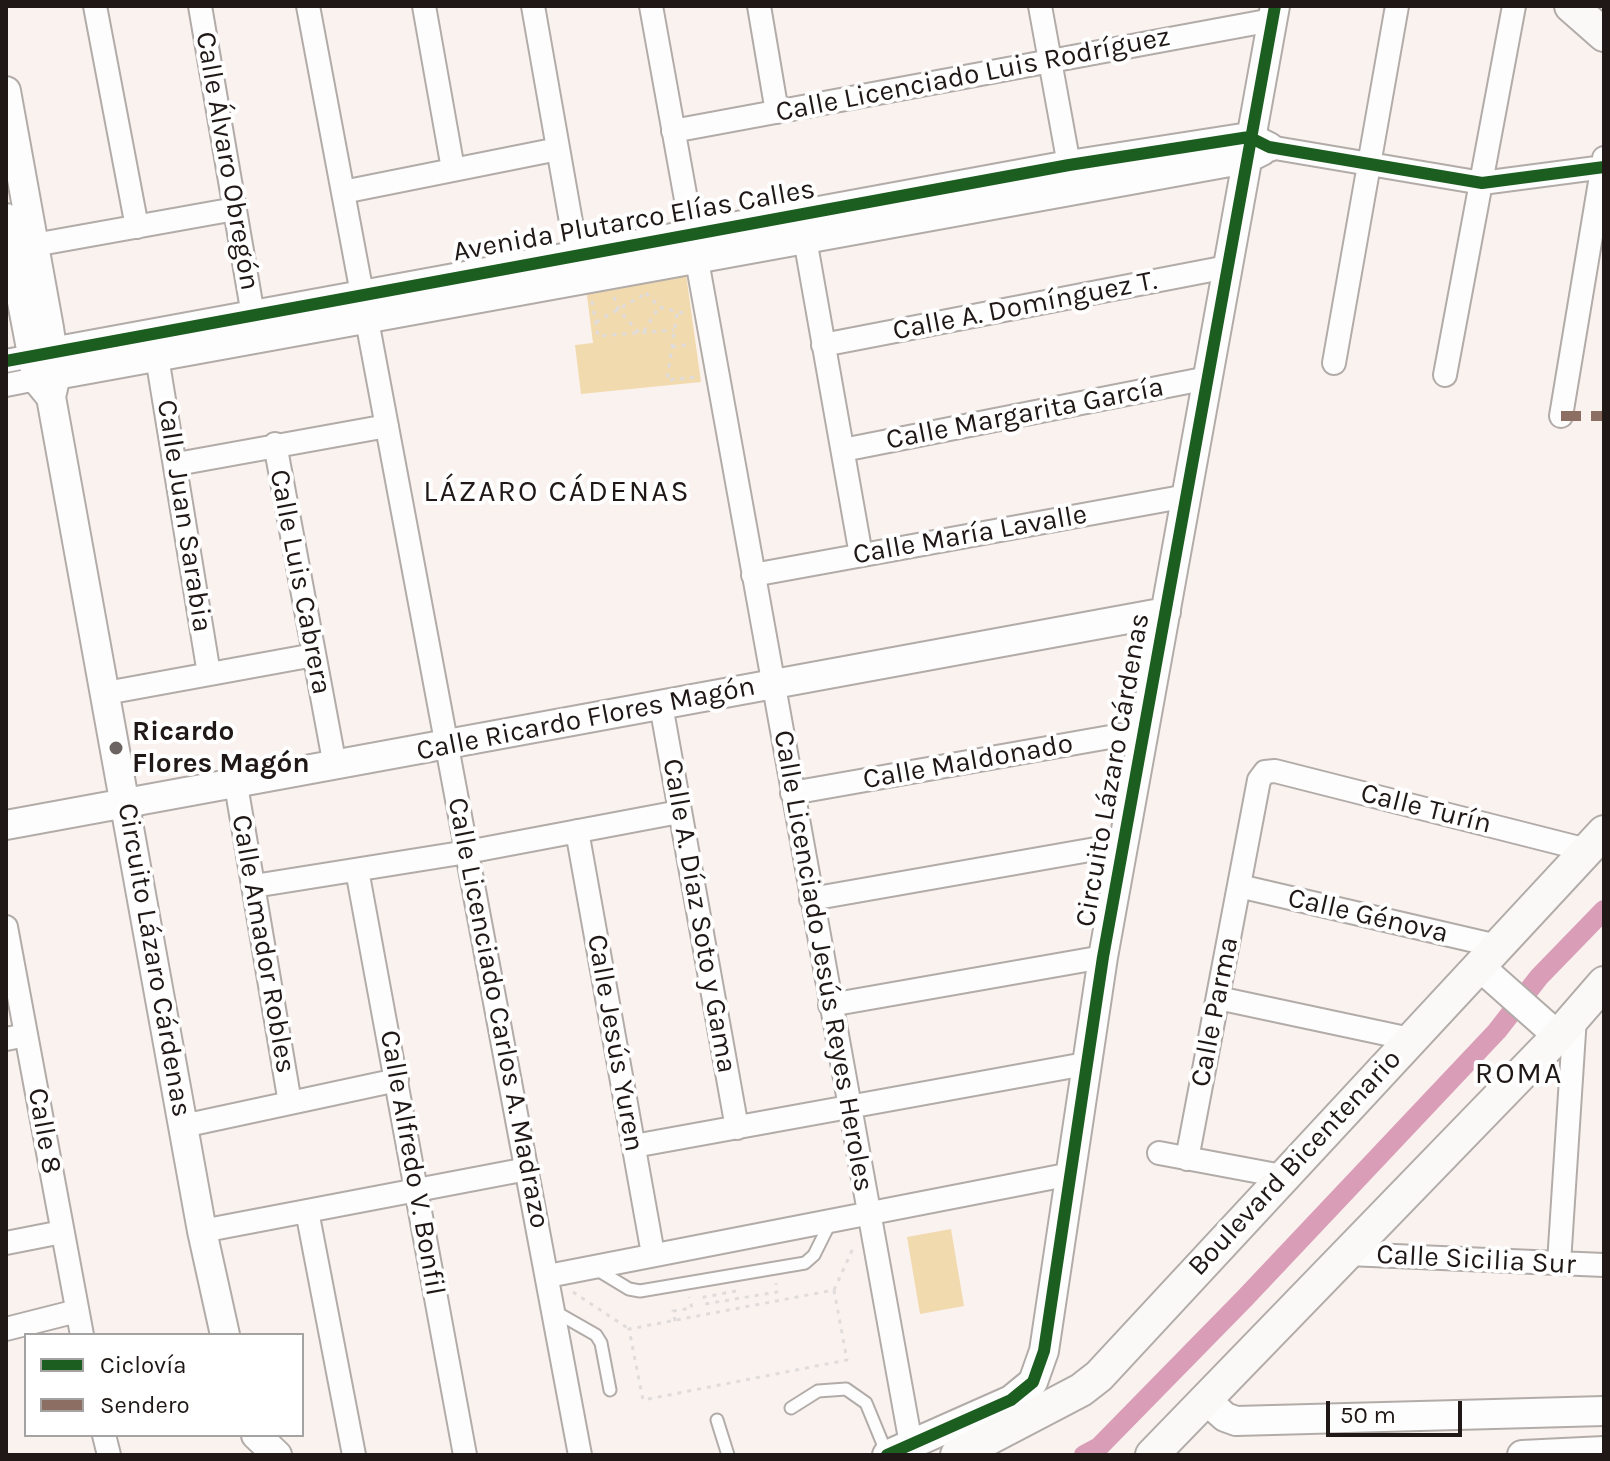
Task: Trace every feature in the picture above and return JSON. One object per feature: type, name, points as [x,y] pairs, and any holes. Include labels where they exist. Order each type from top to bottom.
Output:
[{"type":"main road","points":[[1571,6],[1604,35]]},
{"type":"main road","name":"Boulevard Bicentenario","points":[[957,1455],[1081,1390],[1099,1376],[1596,841]]},
{"type":"main road","points":[[1152,1455],[1585,1010]]},
{"type":"street","points":[[95,6],[137,227]]},
{"type":"street","name":"Calle Álvaro Obregón","points":[[200,6],[253,315]]},
{"type":"street","name":"Calle Licenciado Carlos A. Madrazo","points":[[308,6],[580,1455]]},
{"type":"street","points":[[424,6],[453,169]]},
{"type":"street","points":[[533,6],[558,149],[592,270]]},
{"type":"street","name":"Calle Licenciado Jesús Reyes Heroles","points":[[651,6],[867,1211],[893,1452]]},
{"type":"street","points":[[759,6],[777,112]]},
{"type":"street","points":[[1040,6],[1069,165]]},
{"type":"street","points":[[1334,363],[1397,6]]},
{"type":"street","points":[[1445,375],[1514,6]]},
{"type":"street","name":"Calle Licenciado Luis Rodríguez","points":[[673,131],[1050,61],[1274,13]]},
{"type":"street","name":"Circuito Lázaro Cárdenas","points":[[893,1452],[1011,1400],[1033,1382],[1044,1351],[1103,957],[1227,267],[1255,148],[1274,13]]},
{"type":"street","name":"Circuito Lázaro Cárdenas","points":[[6,91],[34,245],[39,370]]},
{"type":"street","points":[[1255,148],[1482,183],[1604,164],[1561,416]]},
{"type":"street","name":"Avenida Plutarco Elías Calles","points":[[39,370],[157,357],[365,307],[592,270],[1069,165],[1255,148]]},
{"type":"street","name":"Avenida Plutarco Elías Calles","points":[[592,270],[642,282],[694,247],[805,239],[1255,148]]},
{"type":"street","points":[[343,192],[558,149]]},
{"type":"street","points":[[34,245],[235,209]]},
{"type":"street","name":"Circuito Lázaro Cárdenas","points":[[6,218],[106,693],[202,1231],[225,1333]]},
{"type":"street","points":[[805,239],[861,555]]},
{"type":"street","name":"Calle A. Domínguez T.","points":[[823,345],[1227,267]]},
{"type":"street","name":"Avenida Plutarco Elías Calles","points":[[6,385],[39,370],[253,315],[365,307]]},
{"type":"street","name":"Calle Juan Sarabia","points":[[157,357],[177,464],[209,674]]},
{"type":"street","name":"Calle Margarita García","points":[[843,450],[1208,378]]},
{"type":"street","points":[[177,464],[387,426]]},
{"type":"street","name":"Calle Luis Cabrera","points":[[275,444],[335,766]]},
{"type":"street","name":"Calle María Lavalle","points":[[753,575],[1187,496]]},
{"type":"street","name":"Calle Ricardo Flores Magón","points":[[6,825],[126,806],[1166,612]]},
{"type":"street","points":[[106,693],[314,655]]},
{"type":"street","name":"Calle A. Díaz Soto y Gama","points":[[661,705],[737,1128]]},
{"type":"street","name":"Calle Maldonado","points":[[792,793],[1144,731]]},
{"type":"street","name":"Calle Turín","points":[[1265,772],[1275,771],[1596,841]]},
{"type":"street","name":"Calle Parma","points":[[1187,1159],[1259,780],[1265,772]]},
{"type":"street","name":"Calle Amador Robles","points":[[236,785],[290,1103]]},
{"type":"street","points":[[254,886],[467,852],[679,812]]},
{"type":"street","name":"Calle Jesús Yuren","points":[[577,831],[653,1254]]},
{"type":"street","points":[[811,899],[1124,844]]},
{"type":"street","name":"Calle Alfredo V. Bonfil","points":[[357,870],[465,1455]]},
{"type":"street","name":"Calle Génova","points":[[1239,886],[1488,956]]},
{"type":"street","name":"Calle 8","points":[[6,927],[16,1037],[62,1232],[82,1333]]},
{"type":"street","points":[[1488,956],[1585,1010],[1559,1263]]},
{"type":"street","points":[[830,1005],[1103,957]]},
{"type":"street","points":[[1218,998],[1410,1039]]},
{"type":"street","points":[[634,1146],[1085,1064]]},
{"type":"street","points":[[183,1126],[397,1080]]},
{"type":"street","points":[[1159,1153],[1282,1176]]},
{"type":"street","points":[[202,1231],[527,1169]]},
{"type":"street","points":[[548,1276],[867,1211],[1071,1174]]},
{"type":"street","points":[[307,1211],[354,1455]]},
{"type":"street","points":[[6,1243],[62,1232]]},
{"type":"street","name":"Calle Sicilia Sur","points":[[1348,1254],[1604,1265]]},
{"type":"street","points":[[6,1329],[77,1311]]},
{"type":"street","points":[[1205,1399],[1225,1417],[1236,1421],[1604,1411]]},
{"type":"street","points":[[258,1437],[277,1455]]},
{"type":"street","points":[[1522,1455],[1604,1451]]},
{"type":"lane","points":[[592,1267],[629,1289],[640,1291],[805,1263],[814,1255],[833,1218]]},
{"type":"lane","points":[[554,1311],[596,1335],[601,1343],[610,1390]]},
{"type":"lane","points":[[791,1408],[818,1391],[846,1389],[866,1403],[893,1452]]},
{"type":"lane","points":[[717,1420],[728,1455]]},
{"type":"path","points":[[592,270],[618,309],[641,333]]},
{"type":"path","points":[[592,270],[598,336],[674,330]]},
{"type":"path","points":[[596,322],[618,309],[642,282],[659,307],[677,314],[706,313]]},
{"type":"path","points":[[641,333],[659,307]]},
{"type":"path","points":[[677,314],[667,380],[717,375]]},
{"type":"path","points":[[629,1329],[643,1400],[847,1360],[834,1290],[856,1240]]},
{"type":"path","points":[[754,1271],[758,1288],[704,1297],[705,1304],[777,1292]]},
{"type":"path","points":[[580,1297],[629,1329],[834,1290]]},
{"type":"path","points":[[760,1295],[762,1304]]},
{"type":"path","points":[[675,1321],[673,1311],[692,1308]]},
{"type":"shaded area","points":[[686,274],[701,382],[581,394],[575,345],[593,343],[586,288]]},
{"type":"shaded area","points":[[951,1229],[964,1306],[920,1314],[907,1237]]},
{"type":"waterway","points":[[1084,1455],[1099,1447],[1245,1298],[1497,1031],[1539,977],[1604,910]]},
{"type":"marked path","points":[[1561,416],[1604,416]]},
{"type":"cycle path","points":[[887,1455],[1011,1400],[1033,1382],[1044,1351],[1103,957],[1275,6]]},
{"type":"cycle path","points":[[6,361],[1069,165],[1249,137],[1269,147],[1482,183],[1604,167]]},
{"type":"place","name":"Ricardo Flores Magón","points":[[116,748]]},
{"type":"district","name":"LÁZARO CÁDENAS","points":[[557,492]]},
{"type":"district","name":"ROMA","points":[[1519,1074]]}]
